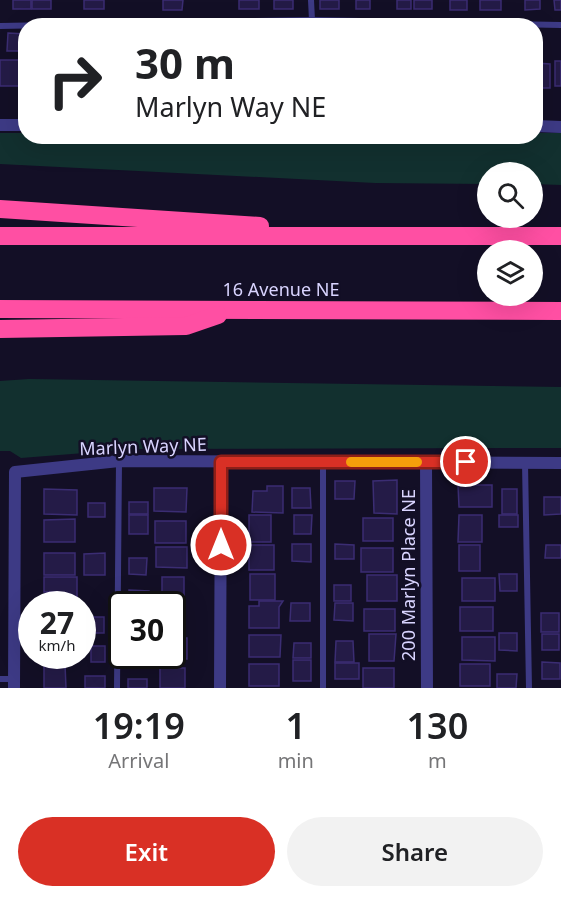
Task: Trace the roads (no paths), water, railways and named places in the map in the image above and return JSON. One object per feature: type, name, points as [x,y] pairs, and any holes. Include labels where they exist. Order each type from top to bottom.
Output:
[{"type":"highway","points":[[0,209],[248,224],[321,237]]},
{"type":"highway","points":[[0,236],[561,236]]},
{"type":"highway","name":"16 Avenue NE","points":[[0,309],[561,311]]},
{"type":"highway","points":[[0,329],[186,326],[232,310]]},
{"type":"street","points":[[0,125],[18,125]]},
{"type":"street","points":[[543,126],[561,127]]},
{"type":"street","name":"Marlyn Way NE","points":[[14,684],[15,472],[119,461],[561,463]]},
{"type":"street","points":[[220,688],[221,462]]},
{"type":"street","name":"200 Marlyn Place NE","points":[[426,462],[427,688]]},
{"type":"lane","points":[[311,0],[312,18]]},
{"type":"lane","points":[[543,25],[561,25]]},
{"type":"lane","points":[[0,26],[18,26]]},
{"type":"lane","points":[[117,688],[119,461]]},
{"type":"lane","points":[[323,462],[324,688]]},
{"type":"lane","points":[[525,463],[529,688]]},
{"type":"lane","points":[[0,679],[14,684]]}]
